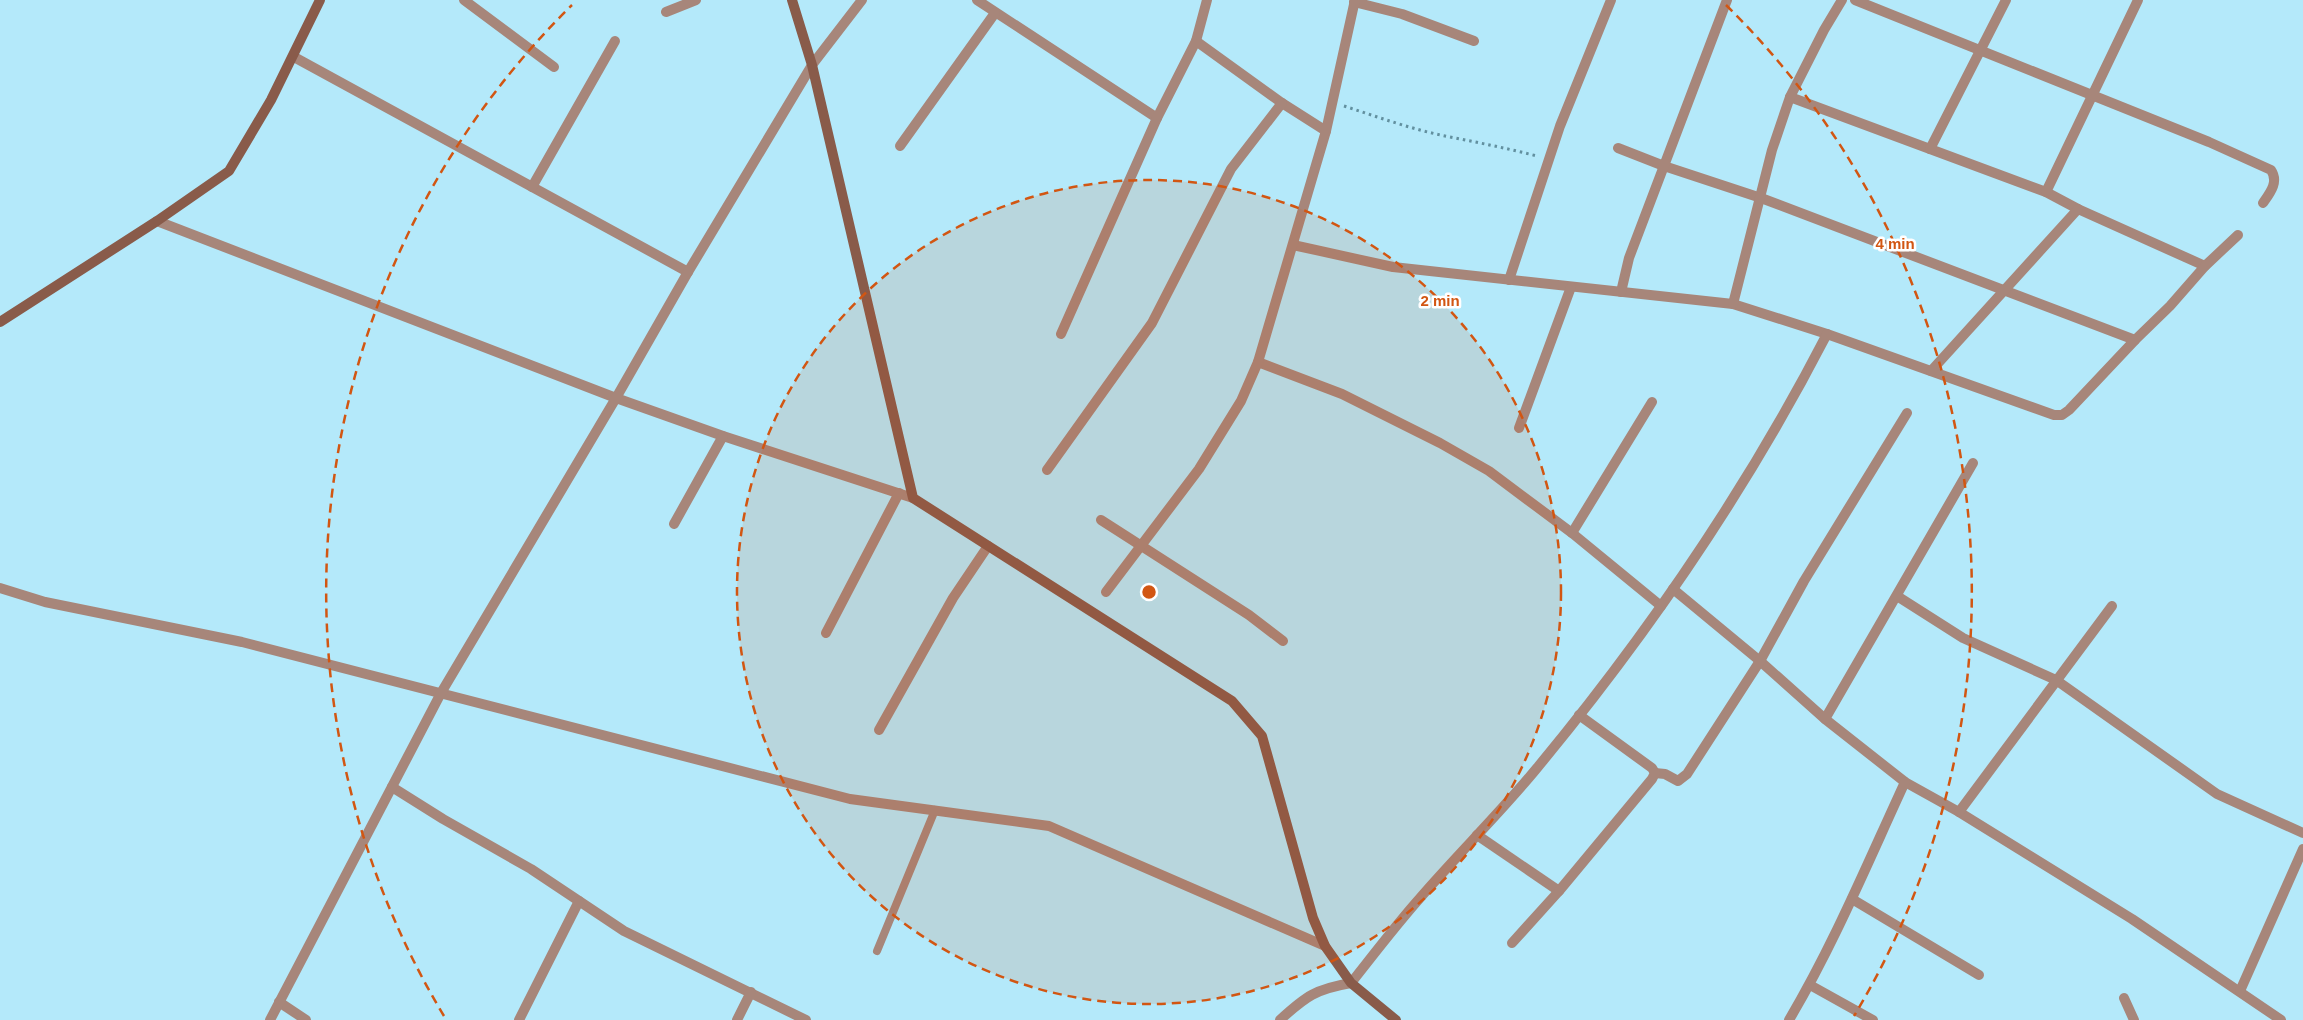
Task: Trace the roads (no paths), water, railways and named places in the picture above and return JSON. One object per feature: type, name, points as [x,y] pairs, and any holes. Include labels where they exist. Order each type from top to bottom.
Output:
[{"type":"street","points":[[0,322],[157,221],[229,172],[294,57],[320,0]]},
{"type":"street","points":[[464,0],[554,67]]},
{"type":"street","points":[[666,12],[696,0]]},
{"type":"street","points":[[792,0],[812,65],[913,498]]},
{"type":"street","points":[[270,1020],[441,693],[812,65],[862,0]]},
{"type":"street","points":[[977,0],[1157,118]]},
{"type":"street","points":[[1061,334],[1157,118],[1196,42],[1207,0]]},
{"type":"street","points":[[1509,280],[1560,126],[1611,0]]},
{"type":"street","points":[[1621,292],[1629,258],[1727,0]]},
{"type":"street","points":[[1733,304],[1762,198],[1772,150],[1790,97],[1824,30],[1842,0]]},
{"type":"street","points":[[1855,0],[2209,142],[2271,170],[2275,183],[2263,203]]},
{"type":"street","points":[[1930,149],[2006,0]]},
{"type":"street","points":[[2046,192],[2138,0]]},
{"type":"street","points":[[1106,592],[1199,469],[1241,401],[1258,362],[1326,131],[1354,1],[1402,14],[1474,42]]},
{"type":"street","points":[[900,146],[995,13]]},
{"type":"street","points":[[532,188],[614,42]]},
{"type":"street","points":[[1196,42],[1282,103],[1326,131]]},
{"type":"street","points":[[294,57],[688,272]]},
{"type":"street","points":[[1790,97],[2046,192],[2205,266]]},
{"type":"street","points":[[1047,470],[1152,323],[1231,169],[1282,103]]},
{"type":"street","points":[[1618,148],[1664,166],[1762,198],[2135,340]]},
{"type":"street","points":[[1931,371],[2078,208]]},
{"type":"street","points":[[157,221],[616,398],[722,436],[913,498],[1232,701],[1262,736],[1313,918],[1325,946],[1351,983],[1396,1020]]},
{"type":"street","points":[[1293,245],[1393,267],[1733,304],[1827,334],[2054,415],[2062,415],[2085,394],[2135,340],[2170,306],[2205,266],[2238,235]]},
{"type":"street","points":[[1519,428],[1570,287]]},
{"type":"street","points":[[1280,1020],[1306,997],[1325,988],[1351,983],[1420,898],[1536,769],[1662,606],[1702,549],[1803,380],[1827,334]]},
{"type":"street","points":[[1258,362],[1342,394],[1440,443],[1490,471],[1572,533],[1662,606]]},
{"type":"street","points":[[1572,533],[1652,402]]},
{"type":"street","points":[[1579,715],[1647,764],[1655,773],[1665,774],[1676,780],[1681,780],[1714,734],[1760,661],[1804,581],[1907,413]]},
{"type":"street","points":[[674,524],[722,436]]},
{"type":"street","points":[[1825,719],[1973,463]]},
{"type":"street","points":[[826,633],[899,493]]},
{"type":"street","points":[[1102,520],[1249,615],[1283,641]]},
{"type":"street","points":[[879,730],[940,621],[988,546]]},
{"type":"street","points":[[0,588],[45,602],[242,642],[850,800],[1049,826],[1325,946]]},
{"type":"street","points":[[1673,589],[1760,661],[1825,719],[1905,782],[1959,812],[2132,919],[2281,1020]]},
{"type":"street","points":[[1897,596],[1963,638],[2056,680],[2217,794],[2303,833]]},
{"type":"street","points":[[1959,812],[2112,606]]},
{"type":"street","points":[[1512,943],[1559,891],[1655,773]]},
{"type":"street","points":[[1789,1020],[1810,985],[1852,899],[1905,782]]},
{"type":"street","points":[[392,787],[443,819],[531,869],[624,931],[806,1020]]},
{"type":"street","points":[[1477,834],[1559,891]]},
{"type":"street","points":[[2240,991],[2303,850]]},
{"type":"street","points":[[1852,899],[1979,975]]},
{"type":"street","points":[[519,1020],[578,901]]},
{"type":"street","points":[[1810,985],[1873,1020]]},
{"type":"street","points":[[738,1020],[750,992]]},
{"type":"street","points":[[2124,998],[2134,1020]]},
{"type":"street","points":[[279,1002],[306,1020]]},
{"type":"lane","points":[[877,952],[935,810]]}]
